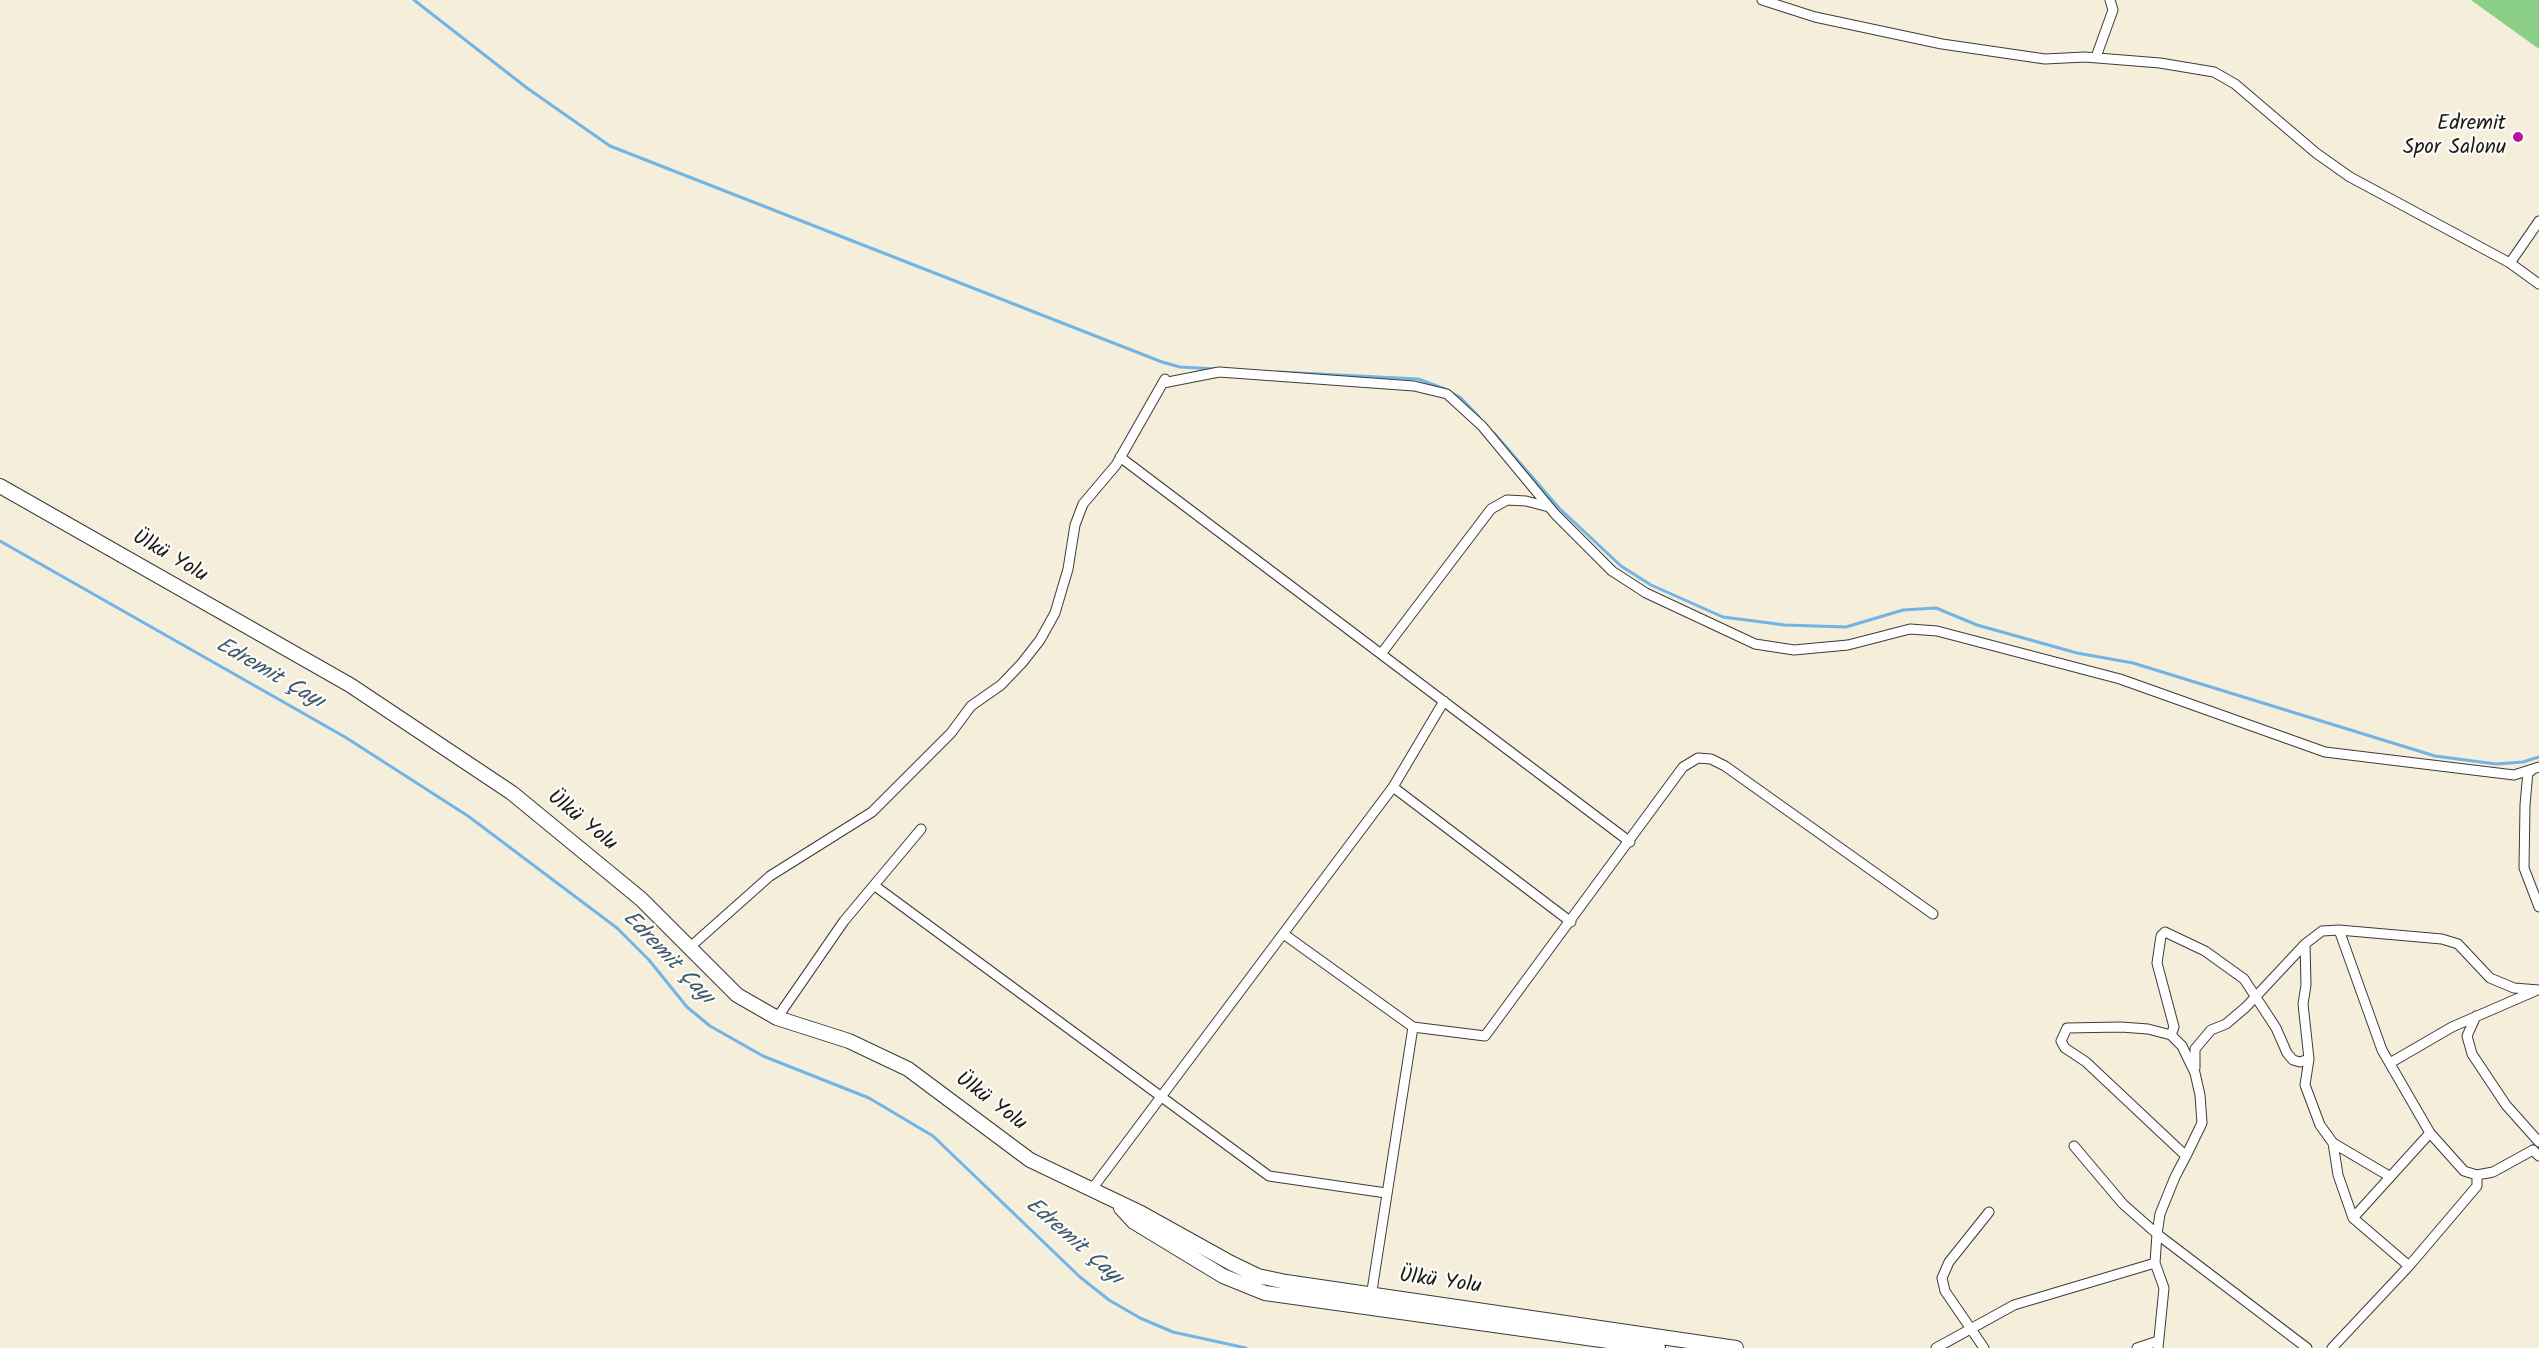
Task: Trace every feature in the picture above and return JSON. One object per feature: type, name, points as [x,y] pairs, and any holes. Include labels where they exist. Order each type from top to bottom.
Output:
[{"type":"main road","name":"Ülkü Yolu","points":[[0,486],[350,685],[512,793],[641,899],[737,995],[777,1018],[849,1041],[908,1069],[1030,1160],[1118,1204],[1134,1221],[1223,1276],[1243,1285],[1282,1296],[1371,1301],[1736,1348]]},
{"type":"main road","name":"Ülkü Yolu","points":[[1371,1301],[1658,1348]]},
{"type":"street","points":[[1762,0],[1815,16],[1942,44],[2045,59],[2096,57],[2160,63],[2214,72],[2235,84],[2316,153],[2350,177],[2510,263],[2539,284]]},
{"type":"street","points":[[2096,57],[2113,10],[2110,0]]},
{"type":"street","points":[[2510,263],[2539,221]]},
{"type":"street","points":[[689,948],[770,876],[873,812],[951,733],[971,706],[1001,685],[1022,663],[1040,640],[1054,613],[1068,568],[1075,525],[1083,504],[1120,457],[1164,380],[1219,372],[1414,386],[1448,394],[1482,426],[1550,508],[1612,571],[1646,593],[1755,644],[1794,650],[1857,643],[1910,629],[1937,631],[2120,679],[2325,752],[2514,775],[2539,769]]},
{"type":"street","points":[[1120,457],[1630,842]]},
{"type":"street","points":[[1381,654],[1491,509],[1507,500],[1526,501],[1550,508]]},
{"type":"street","points":[[1092,1189],[1285,935],[1393,787],[1444,701]]},
{"type":"street","points":[[1285,935],[1413,1027],[1485,1036],[1683,767],[1698,758],[1711,759],[1933,914]]},
{"type":"street","points":[[2528,771],[2524,868],[2539,907]]},
{"type":"street","points":[[1393,787],[1571,922]]},
{"type":"street","points":[[777,1018],[844,921],[921,829]]},
{"type":"street","points":[[874,886],[1269,1176],[1386,1193]]},
{"type":"street","points":[[2339,930],[2390,1063],[2430,1133],[2464,1171],[2477,1175],[2493,1172],[2538,1149],[2472,1054],[2468,1036],[2476,1016]]},
{"type":"street","points":[[2195,1073],[2195,1048],[2211,1030],[2226,1024],[2257,997],[2305,944],[2322,931],[2339,930],[2442,939],[2458,944],[2472,956],[2490,978],[2514,988],[2538,990]]},
{"type":"street","points":[[2171,1035],[2174,1027],[2157,963],[2161,936],[2165,932],[2184,939],[2227,965],[2244,979],[2257,997],[2266,1018],[2276,1028],[2293,1060],[2300,1062],[2309,1059]]},
{"type":"street","points":[[2305,944],[2306,985],[2303,1005],[2309,1059],[2305,1084],[2322,1131],[2333,1143],[2389,1176]]},
{"type":"street","points":[[2390,1063],[2452,1027],[2538,990]]},
{"type":"street","points":[[2137,1348],[2158,1344],[2164,1288],[2155,1263],[2160,1214],[2202,1124],[2200,1095],[2195,1073],[2185,1052],[2171,1035],[2148,1029],[2076,1026],[2067,1028],[2061,1041],[2186,1156]]},
{"type":"street","points":[[1371,1301],[1413,1027]]},
{"type":"street","points":[[2353,1218],[2430,1133]]},
{"type":"street","points":[[2333,1143],[2338,1175],[2353,1218],[2409,1266]]},
{"type":"street","points":[[2074,1146],[2123,1204],[2157,1234],[2307,1348]]},
{"type":"street","points":[[2332,1348],[2409,1266],[2477,1186],[2477,1175]]},
{"type":"street","points":[[1984,1348],[1945,1291],[1942,1274],[1989,1212]]},
{"type":"street","points":[[1936,1348],[1970,1327],[2014,1305],[2155,1263]]},
{"type":"green space","points":[[2471,0],[2539,0],[2539,49]]},
{"type":"waterway","points":[[414,0],[527,88],[610,146],[1162,362],[1180,367],[1216,369]]},
{"type":"waterway","points":[[1279,372],[1418,379],[1445,389]]},
{"type":"waterway","points":[[1450,392],[1460,397],[1479,417]]},
{"type":"waterway","points":[[1494,433],[1559,508],[1621,566],[1651,585],[1723,617],[1785,625],[1846,627],[1903,610],[1936,608],[1977,625],[2077,653],[2133,663],[2435,756],[2496,764],[2523,762],[2539,757]]},
{"type":"waterway","name":"Edremit Çayı","points":[[0,541],[345,737],[468,816],[617,928],[649,960],[687,1007],[710,1026],[763,1056],[869,1098],[933,1136],[1080,1277],[1109,1300],[1140,1318],[1173,1332],[1246,1348]]},
{"type":"place","name":"Edremit Spor Salonu","points":[[2518,137]]}]
